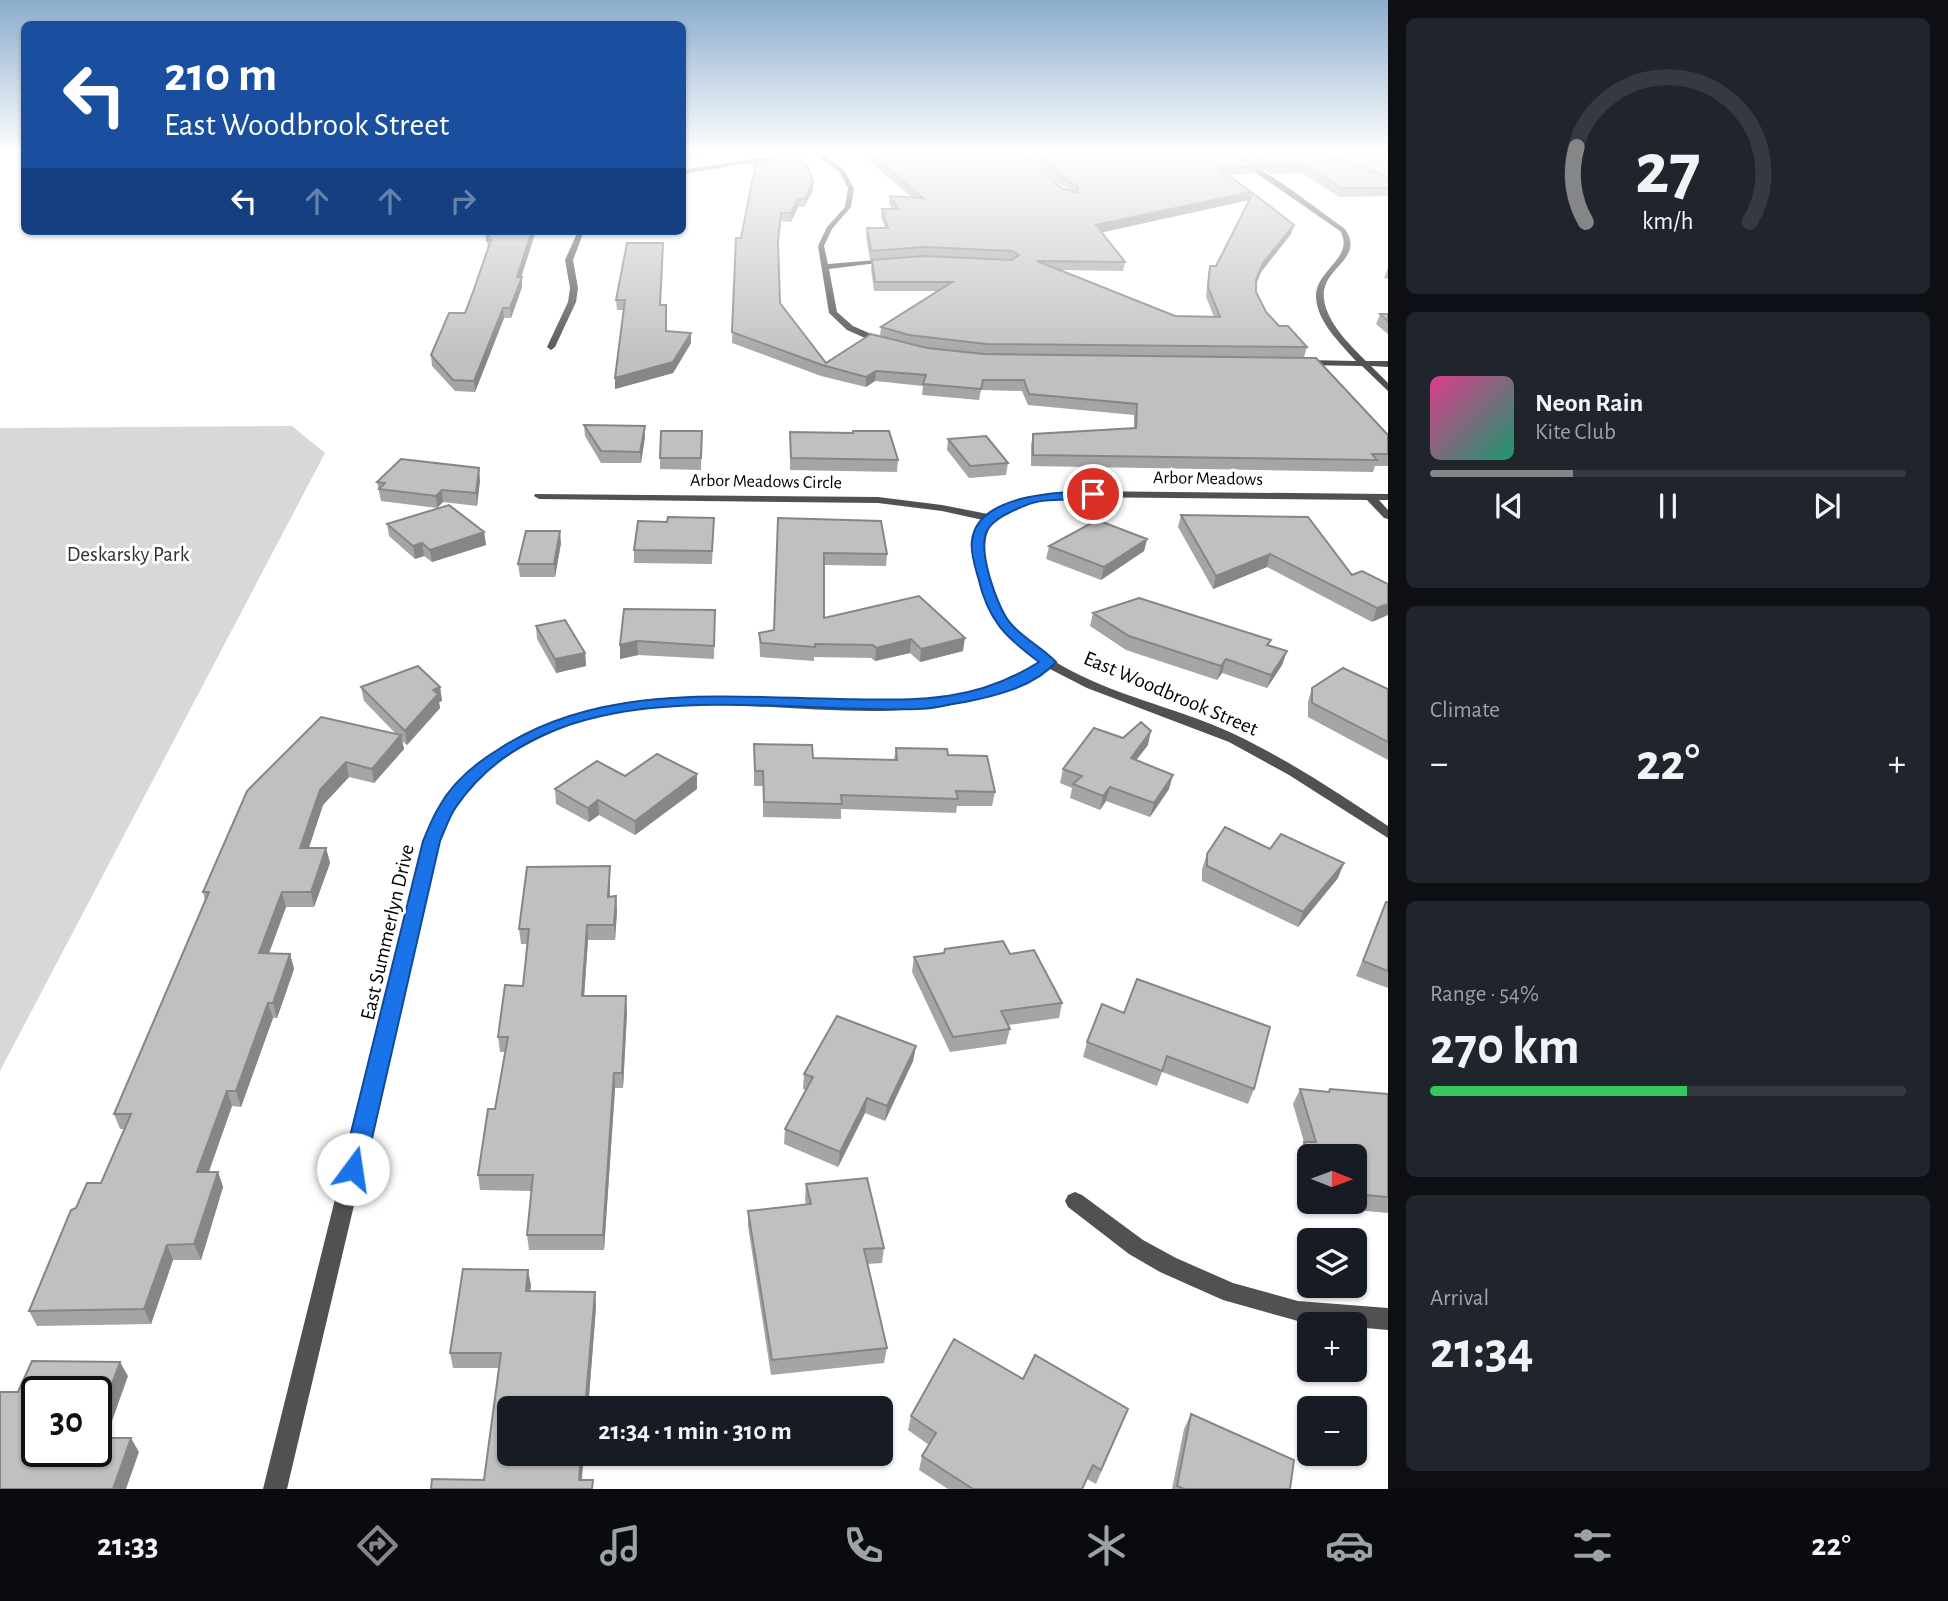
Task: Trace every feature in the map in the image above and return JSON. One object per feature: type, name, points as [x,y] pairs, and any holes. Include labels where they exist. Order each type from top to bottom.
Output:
[{"type":"street","points":[[835,222],[824,236],[821,246],[833,313],[850,328],[876,341],[899,347]]},
{"type":"street","points":[[1332,222],[1350,238],[1351,246],[1328,271],[1321,284],[1320,298],[1330,324],[1388,388]]},
{"type":"street","points":[[551,347],[572,302],[574,288],[569,260],[579,235]]},
{"type":"street","points":[[824,267],[899,261]]},
{"type":"street","points":[[1290,363],[1388,364]]},
{"type":"street","name":"Arbor Meadows","points":[[991,518],[1021,502],[1074,494],[1388,498]]},
{"type":"street","name":"Arbor Meadows Circle","points":[[539,496],[878,500],[942,508],[991,518]]},
{"type":"street","points":[[1370,497],[1388,516]]},
{"type":"street","name":"East Woodbrook Street","points":[[991,518],[981,530],[978,541],[991,604],[1005,626],[1023,644],[1048,662],[1088,683],[1233,739],[1291,769],[1388,833]]},
{"type":"street","name":"East Summerlyn Drive","points":[[275,1489],[432,841],[447,808],[466,783],[491,761],[552,726],[630,705],[676,701],[920,705],[990,693],[1018,681],[1048,662]]},
{"type":"street","points":[[1075,1201],[1136,1247],[1168,1265],[1231,1293],[1298,1311],[1388,1319]]},
{"type":"green space","name":"Deskarsky Park","points":[[292,426],[325,453],[0,1071],[0,428]]},
{"type":"building","points":[[744,222],[780,222],[780,303],[826,363],[871,334],[927,348],[984,354],[1316,358],[1388,435],[1388,454],[1372,454],[1377,460],[1033,455],[1033,434],[1136,428],[1137,404],[1029,394],[1024,380],[983,380],[981,389],[923,384],[926,375],[876,371],[866,377],[822,365],[732,332],[736,238],[741,238]]},
{"type":"building","points":[[886,222],[1108,222],[1096,225],[1125,262],[1037,261],[1175,316],[1220,317],[1208,287],[1210,266],[1216,266],[1238,222],[1291,222],[1294,225],[1263,263],[1256,280],[1256,292],[1266,312],[1279,326],[1288,326],[1307,347],[986,344],[909,335],[881,327],[952,282],[875,282],[872,260],[924,256],[1012,260],[1019,255],[1012,251],[924,247],[871,251],[867,228],[888,228]]},
{"type":"building","points":[[490,235],[531,235],[517,277],[522,277],[510,308],[503,308],[474,381],[453,380],[431,355],[449,313],[465,313],[491,240],[487,240]]},
{"type":"building","points":[[627,243],[663,243],[660,305],[666,305],[666,331],[691,333],[673,362],[615,378],[625,300],[616,300]]},
{"type":"building","points":[[584,425],[645,426],[640,452],[601,451]]},
{"type":"building","points":[[661,431],[702,431],[701,458],[660,458]]},
{"type":"building","points":[[889,431],[898,460],[791,458],[790,432]]},
{"type":"building","points":[[986,436],[1008,463],[970,466],[948,439]]},
{"type":"building","points":[[401,459],[479,468],[476,493],[442,490],[436,496],[379,489],[385,483],[377,482]]},
{"type":"building","points":[[449,505],[484,532],[430,550],[422,543],[413,546],[387,524]]},
{"type":"building","points":[[1181,515],[1308,517],[1352,575],[1362,571],[1388,584],[1388,604],[1377,608],[1270,554],[1216,576]]},
{"type":"building","points":[[668,517],[714,518],[712,551],[634,550],[638,521],[667,522]]},
{"type":"building","points":[[778,518],[881,521],[887,554],[824,553],[824,618],[919,596],[965,638],[921,649],[911,639],[876,648],[873,645],[815,644],[815,647],[761,643],[759,633],[774,630]]},
{"type":"building","points":[[1097,520],[1147,539],[1104,567],[1049,546]]},
{"type":"building","points":[[526,531],[560,531],[554,564],[518,564]]},
{"type":"building","points":[[1139,598],[1271,640],[1267,645],[1287,651],[1271,675],[1226,659],[1221,666],[1129,636],[1093,613]]},
{"type":"building","points":[[624,609],[715,610],[714,646],[637,641],[620,645]]},
{"type":"building","points":[[565,620],[585,653],[555,659],[536,626]]},
{"type":"building","points":[[418,666],[440,687],[433,690],[438,694],[405,731],[361,687]]},
{"type":"building","points":[[1343,668],[1388,689],[1388,742],[1312,703],[1312,688]]},
{"type":"building","points":[[321,717],[401,735],[372,769],[346,762],[320,790],[300,848],[326,848],[311,892],[282,892],[259,953],[290,954],[273,1003],[268,1003],[236,1091],[227,1091],[197,1172],[218,1172],[194,1244],[167,1245],[144,1309],[29,1311],[71,1210],[76,1208],[87,1183],[101,1183],[131,1114],[114,1114],[209,892],[203,892],[247,791]]},
{"type":"building","points":[[1141,722],[1151,731],[1131,758],[1173,775],[1154,803],[1110,787],[1103,796],[1073,784],[1082,776],[1063,769],[1094,728],[1123,738]]},
{"type":"building","points":[[754,744],[812,745],[813,758],[897,760],[896,748],[947,749],[948,755],[987,756],[995,792],[956,791],[958,799],[841,795],[842,804],[764,802],[763,771],[755,771]]},
{"type":"building","points":[[657,754],[697,774],[635,821],[598,800],[588,808],[555,789],[597,761],[625,776]]},
{"type":"building","points":[[1225,827],[1270,849],[1281,834],[1344,863],[1303,912],[1207,866],[1207,854]]},
{"type":"building","points":[[610,866],[608,897],[616,896],[614,925],[587,925],[582,996],[626,996],[622,1073],[614,1073],[603,1235],[527,1235],[533,1175],[478,1175],[488,1109],[495,1109],[508,1037],[498,1037],[505,985],[523,986],[529,929],[519,929],[527,867]]},
{"type":"building","points":[[1388,902],[1388,971],[1363,961]]},
{"type":"building","points":[[1003,941],[1010,954],[1034,950],[1062,1003],[1001,1011],[1010,1029],[953,1037],[914,957],[944,953],[945,949]]},
{"type":"building","points":[[1137,979],[1270,1027],[1254,1089],[1167,1056],[1162,1071],[1087,1042],[1102,1004],[1124,1013]]},
{"type":"building","points":[[837,1016],[916,1046],[887,1106],[867,1098],[840,1152],[785,1129],[813,1077],[804,1074]]},
{"type":"building","points":[[1300,1089],[1388,1094],[1388,1197],[1367,1195],[1367,1144],[1304,1142],[1316,1142]]},
{"type":"building","points":[[867,1178],[884,1248],[864,1249],[887,1348],[772,1360],[748,1211],[811,1204],[806,1184]]},
{"type":"building","points":[[463,1269],[528,1270],[526,1291],[595,1292],[586,1396],[497,1396],[497,1466],[580,1466],[579,1480],[593,1480],[592,1489],[431,1489],[432,1479],[484,1480],[501,1353],[450,1353]]},
{"type":"building","points":[[954,1339],[1023,1379],[1035,1355],[1128,1409],[1101,1470],[1093,1465],[1082,1489],[973,1489],[922,1456],[936,1433],[911,1416]]},
{"type":"building","points":[[32,1361],[120,1362],[112,1384],[112,1376],[25,1376]]},
{"type":"building","points":[[21,1385],[21,1467],[112,1467],[112,1438],[131,1438],[113,1489],[0,1489],[0,1392],[18,1392]]},
{"type":"building","points":[[1191,1414],[1294,1460],[1290,1489],[1184,1489],[1177,1486]]},
{"type":"route","points":[[353,1169],[432,841],[447,808],[466,783],[491,761],[552,726],[630,705],[676,701],[920,705],[990,693],[1018,681],[1048,662],[1023,644],[1005,626],[991,604],[979,553],[981,530],[991,518],[1021,502],[1046,497],[1093,494]]}]
